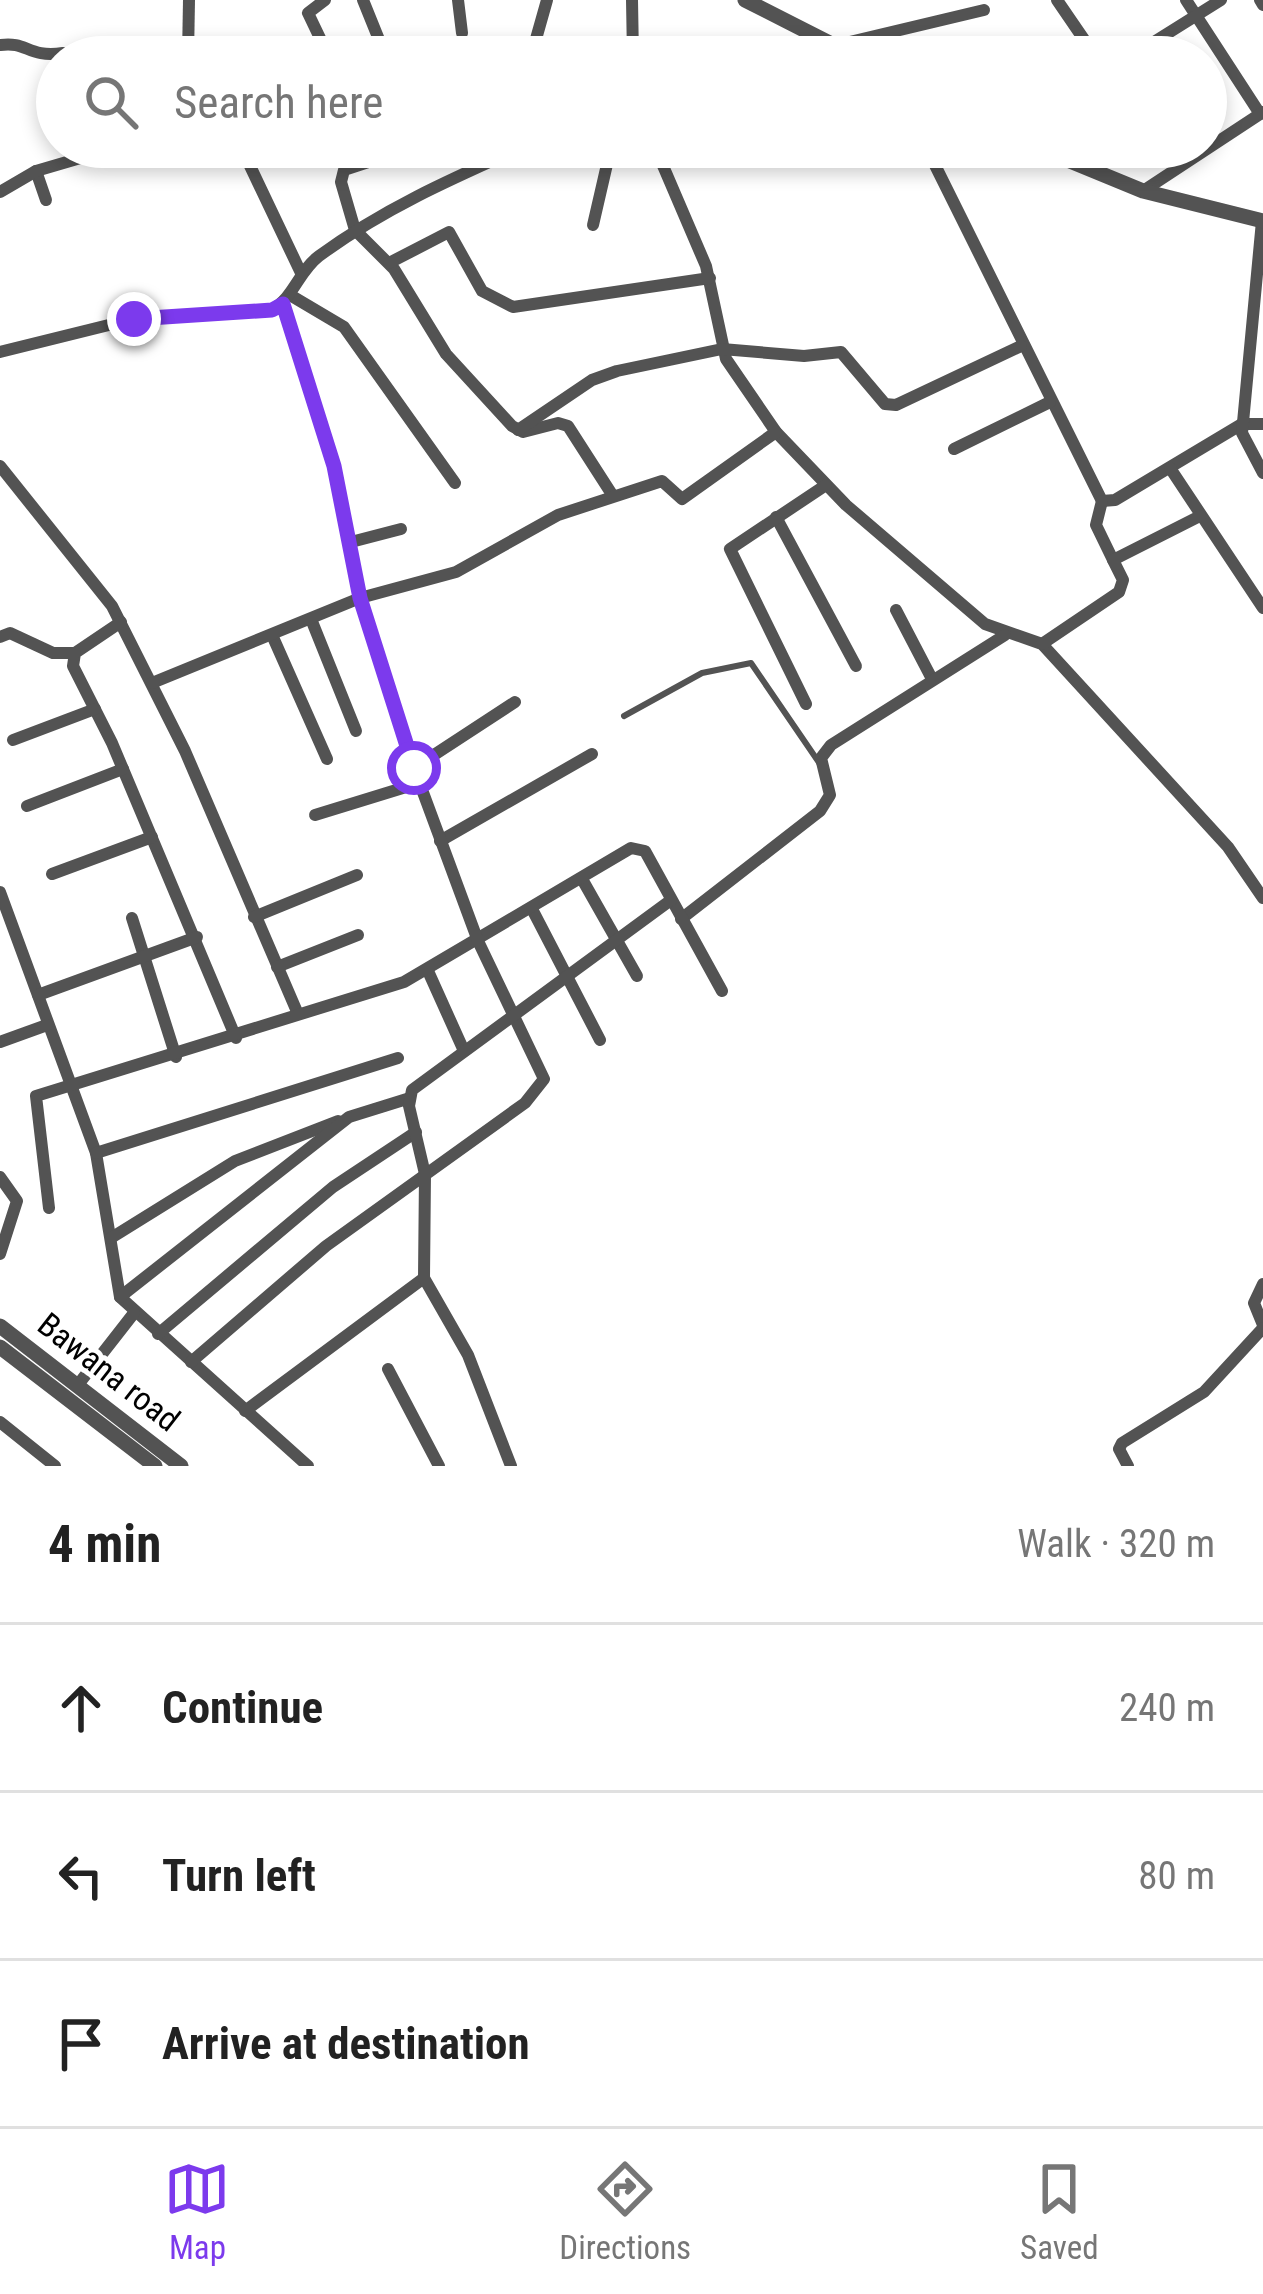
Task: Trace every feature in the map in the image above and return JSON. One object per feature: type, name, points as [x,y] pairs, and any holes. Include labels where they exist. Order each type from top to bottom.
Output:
[{"type":"street","points":[[188,36],[189,0]]},
{"type":"street","points":[[318,36],[308,13],[325,0]]},
{"type":"street","points":[[363,0],[378,36]]},
{"type":"street","points":[[458,0],[462,33]]},
{"type":"street","points":[[537,36],[547,0]]},
{"type":"street","points":[[632,0],[633,36]]},
{"type":"street","points":[[745,0],[819,36]]},
{"type":"street","points":[[1057,0],[1082,36]]},
{"type":"street","points":[[1186,0],[1210,36]]},
{"type":"street","points":[[1164,36],[1221,0]]},
{"type":"street","points":[[875,36],[984,10]]},
{"type":"street","points":[[0,45],[16,44],[36,55]]},
{"type":"street","points":[[1227,61],[1262,113],[1227,136]]},
{"type":"street","points":[[0,192],[46,168]]},
{"type":"street","points":[[251,168],[301,273]]},
{"type":"street","points":[[350,168],[344,170],[341,182],[355,230],[389,263],[446,354],[518,430]]},
{"type":"street","points":[[0,352],[134,319],[272,310],[286,300],[301,273],[355,230],[410,197],[476,168]]},
{"type":"street","points":[[593,225],[605,168]]},
{"type":"street","points":[[664,168],[710,278],[722,349],[740,387],[776,432],[826,485],[985,624],[1042,644],[1259,877],[1263,898]]},
{"type":"street","points":[[936,168],[1102,500],[1096,525],[1123,580],[1119,592],[1042,644]]},
{"type":"street","points":[[1087,168],[1143,191],[1263,221],[1242,424],[1244,443],[1263,473]]},
{"type":"street","points":[[1143,191],[1178,168]]},
{"type":"street","points":[[36,171],[46,200]]},
{"type":"street","points":[[389,263],[449,232],[482,291],[513,307],[710,278]]},
{"type":"street","points":[[286,300],[344,327],[455,483]]},
{"type":"street","points":[[191,1362],[313,1257],[543,1084],[543,1072],[478,941],[414,768],[360,598],[334,466],[286,300]]},
{"type":"street","points":[[518,430],[601,376],[722,349],[804,356],[841,352],[885,404],[896,405],[1021,346]]},
{"type":"street","points":[[954,449],[1050,402]]},
{"type":"street","points":[[1102,500],[1115,500],[1242,424],[1263,424]]},
{"type":"street","points":[[518,430],[568,426],[613,496]]},
{"type":"street","points":[[152,683],[360,598],[456,572],[558,515],[664,480],[682,499],[776,432]]},
{"type":"street","points":[[0,466],[121,622],[298,1014]]},
{"type":"street","points":[[1170,469],[1263,608]]},
{"type":"street","points":[[806,704],[730,554],[731,546],[826,485]]},
{"type":"street","points":[[1113,560],[1200,516]]},
{"type":"street","points":[[776,517],[856,666]]},
{"type":"street","points":[[351,542],[401,529]]},
{"type":"street","points":[[896,610],[932,679]]},
{"type":"street","points":[[311,620],[356,731]]},
{"type":"street","points":[[0,637],[10,633],[53,653],[75,653],[121,622]]},
{"type":"street","points":[[682,919],[820,811],[830,795],[820,758],[831,745],[1005,634]]},
{"type":"street","points":[[272,635],[327,759]]},
{"type":"street","points":[[75,653],[73,666],[197,937],[236,1038]]},
{"type":"street","points":[[414,768],[515,702]]},
{"type":"street","points":[[13,740],[95,710]]},
{"type":"street","points":[[440,841],[592,754]]},
{"type":"street","points":[[27,806],[123,769]]},
{"type":"street","points":[[315,815],[419,783]]},
{"type":"street","points":[[52,874],[152,837]]},
{"type":"street","points":[[49,1208],[34,1098],[236,1038],[428,971],[641,847],[722,991]]},
{"type":"street","points":[[254,917],[357,875]]},
{"type":"street","points":[[582,879],[637,976]]},
{"type":"street","points":[[0,892],[96,1153],[120,1297],[305,1465]]},
{"type":"street","points":[[511,1466],[468,1355],[424,1277],[425,1174],[410,1098],[417,1085],[671,901]]},
{"type":"street","points":[[532,909],[600,1040]]},
{"type":"street","points":[[132,918],[176,1057]]},
{"type":"street","points":[[277,967],[358,935]]},
{"type":"street","points":[[38,994],[197,937]]},
{"type":"street","points":[[428,971],[464,1051]]},
{"type":"street","points":[[0,1042],[47,1024]]},
{"type":"street","points":[[96,1153],[398,1058]]},
{"type":"street","points":[[111,1238],[235,1161],[410,1098]]},
{"type":"street","points":[[120,1297],[349,1117]]},
{"type":"street","points":[[158,1334],[333,1186],[416,1132]]},
{"type":"street","points":[[0,1177],[17,1201],[0,1254]]},
{"type":"street","points":[[245,1411],[424,1277]]},
{"type":"street","points":[[1128,1466],[1119,1449],[1122,1443],[1204,1392],[1263,1327],[1254,1304],[1263,1284]]},
{"type":"street","points":[[77,1386],[134,1312]]},
{"type":"street","name":"Bawana road","points":[[0,1326],[181,1466]]},
{"type":"street","name":"Bawana road","points":[[0,1347],[155,1466]]},
{"type":"street","points":[[388,1369],[439,1466]]},
{"type":"street","points":[[0,1423],[55,1466]]},
{"type":"lane","points":[[624,716],[712,669],[751,663],[822,767]]},
{"type":"route","points":[[134,319],[272,310],[283,304],[334,466],[360,598],[414,768]]}]
